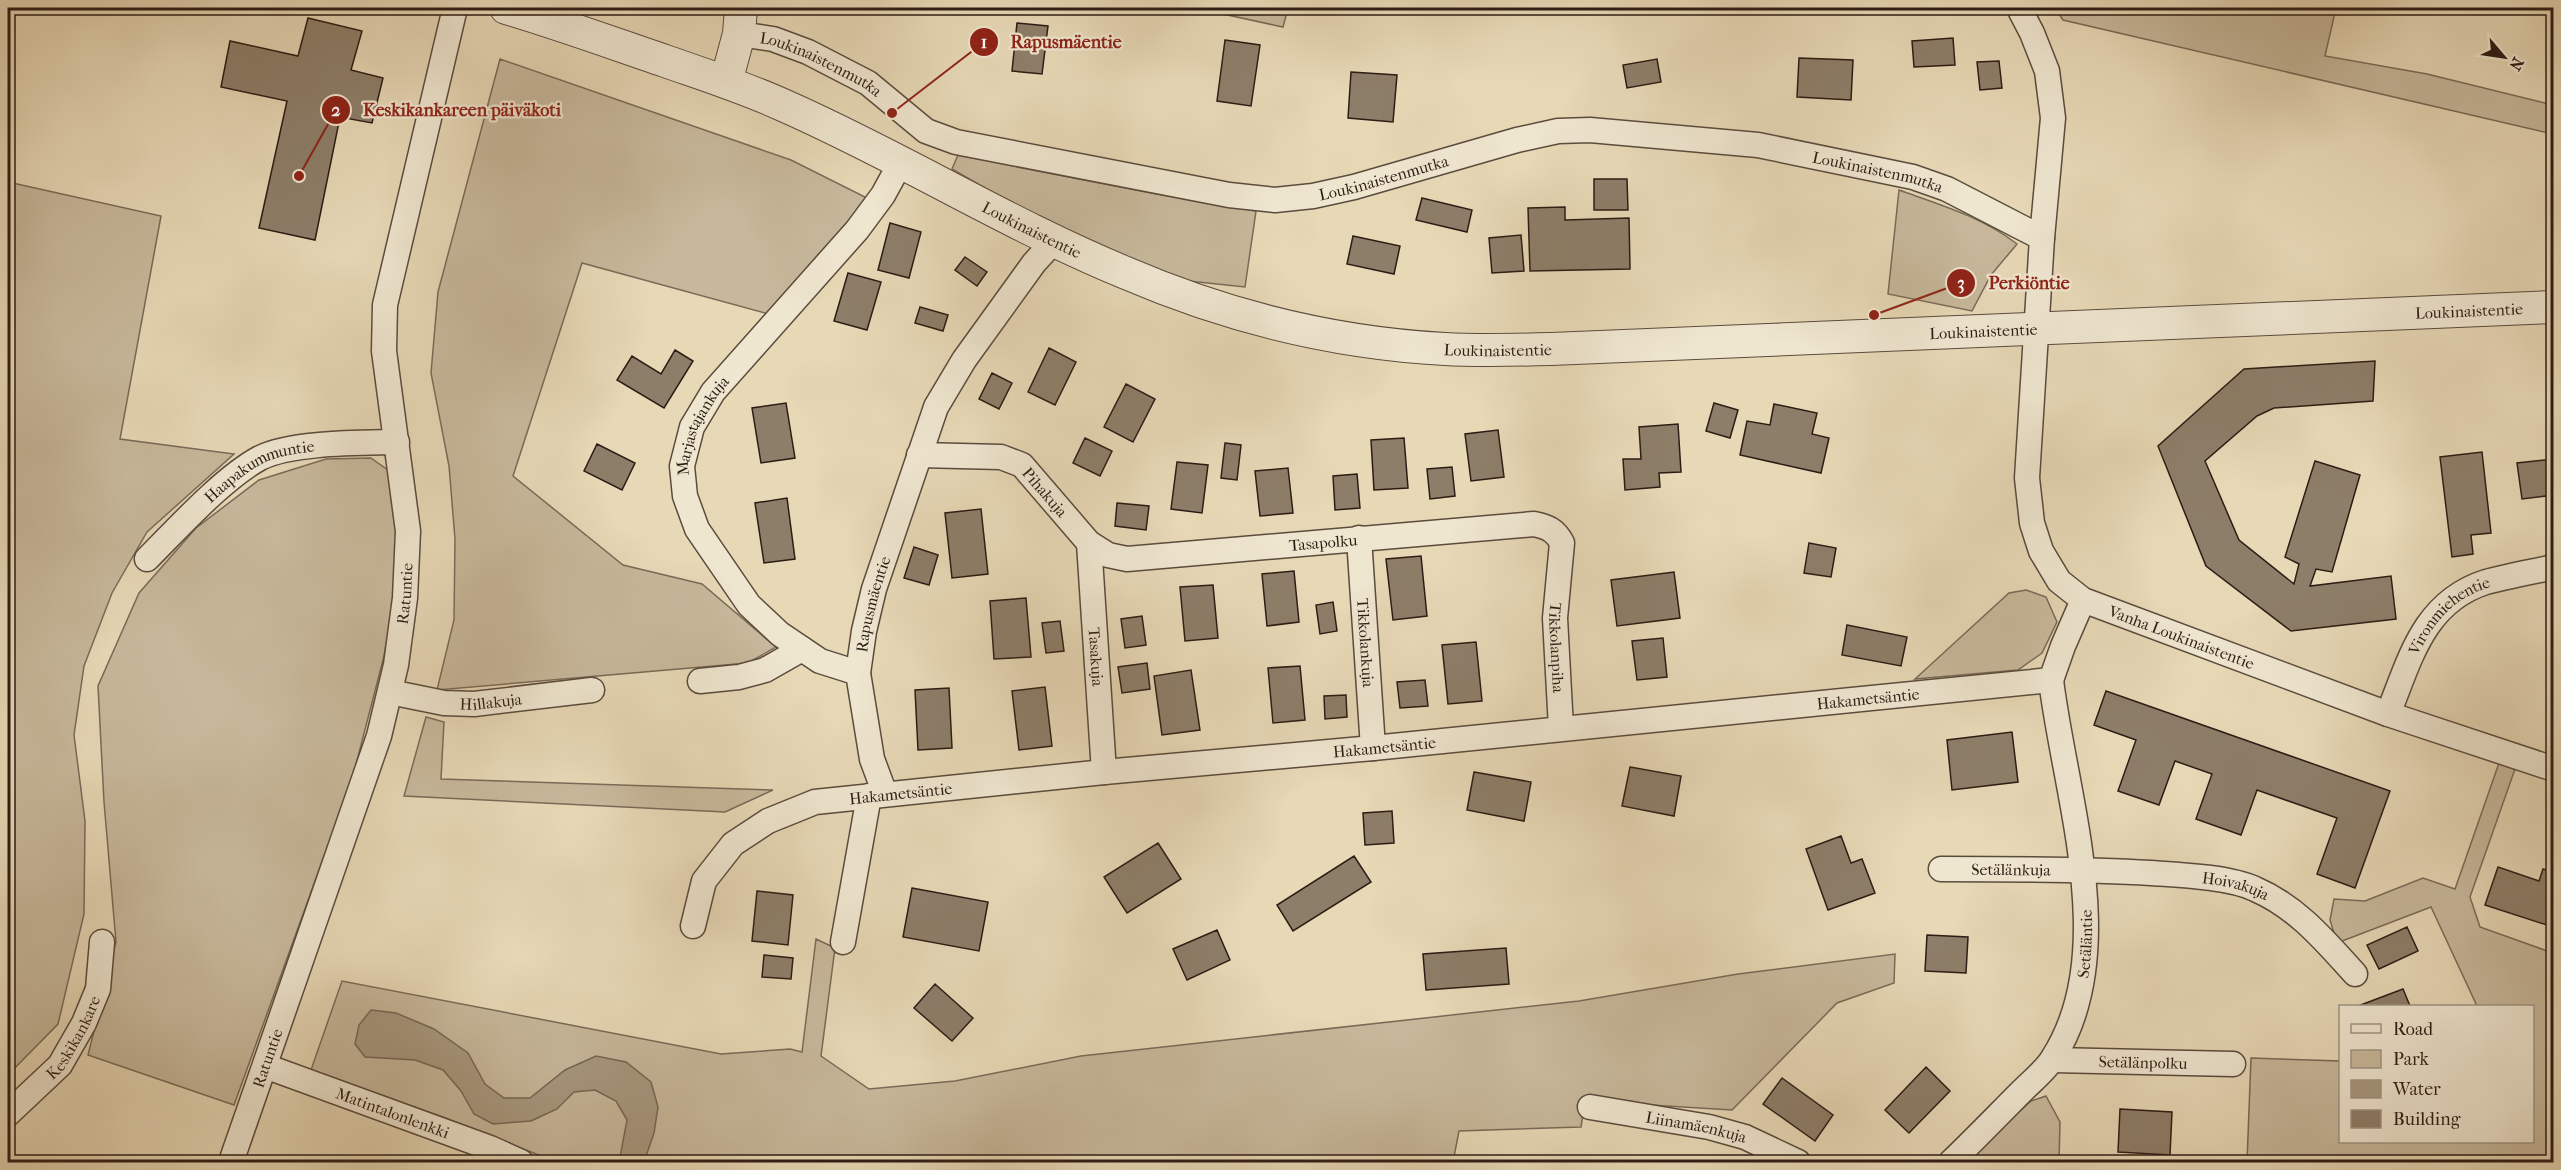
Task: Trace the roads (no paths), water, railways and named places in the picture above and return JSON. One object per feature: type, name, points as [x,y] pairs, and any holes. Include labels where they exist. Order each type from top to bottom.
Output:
[{"type":"street","name":"Ratuntie","points":[[231,1162],[379,736],[396,665],[405,598],[408,531],[384,351],[385,305],[455,8]]},
{"type":"street","name":"Loukinaistentie","points":[[506,8],[726,82],[784,105],[1054,241],[1127,274],[1238,314],[1302,330],[1377,342],[1444,349],[1621,347],[2553,307]]},
{"type":"street","name":"Vanha Loukinaistentie","points":[[2019,8],[2040,52],[2051,94],[2053,118],[2042,238],[2027,478],[2032,523],[2041,550],[2059,581],[2083,600],[2388,714],[2553,769]]},
{"type":"street","points":[[726,82],[740,21]]},
{"type":"street","name":"Loukinaistenmutka","points":[[740,21],[773,39],[816,56],[868,83],[926,131],[956,142],[1229,195],[1275,200],[1313,196],[1365,184],[1517,140],[1558,131],[1590,130],[1758,145],[1913,177],[1947,189],[2042,238]]},
{"type":"street","name":"Marjastajankuja","points":[[858,673],[820,661],[780,634],[749,605],[697,529],[685,496],[682,466],[692,427],[712,392],[857,230],[883,195],[901,162]]},
{"type":"street","name":"Rapusmäentie","points":[[877,795],[858,673],[874,589],[936,407],[964,360],[1054,241]]},
{"type":"street","name":"Haapakummuntie","points":[[147,559],[221,488],[261,458],[299,448],[345,443],[397,442]]},
{"type":"street","name":"Pihakuja","points":[[920,455],[1001,457],[1022,465],[1089,543]]},
{"type":"street","name":"Tasapolku","points":[[1089,543],[1108,555],[1127,559],[1534,524],[1557,532]]},
{"type":"street","name":"Tikkolanpiha","points":[[1557,532],[1562,543],[1555,618],[1561,728]]},
{"type":"street","name":"Tikkolankuja","points":[[1359,538],[1373,748]]},
{"type":"street","name":"Tasakuja","points":[[1089,543],[1104,772]]},
{"type":"street","name":"Vironmiehentie","points":[[2388,714],[2421,633],[2437,612],[2458,595],[2484,583],[2553,567]]},
{"type":"street","points":[[2051,680],[2062,646],[2083,600]]},
{"type":"street","points":[[700,681],[739,677],[765,670],[802,649]]},
{"type":"street","name":"Hakametsäntie","points":[[693,926],[704,881],[733,844],[768,821],[815,802],[2051,680]]},
{"type":"street","name":"Setäläntie","points":[[1951,1162],[2053,1060],[2070,1025],[2081,992],[2085,960],[2083,869],[2051,680]]},
{"type":"street","name":"Hillakuja","points":[[390,692],[444,703],[474,704],[592,690]]},
{"type":"street","points":[[843,942],[877,795]]},
{"type":"street","name":"Setälänkuja","points":[[1941,869],[2083,869]]},
{"type":"street","name":"Hoivakuja","points":[[2083,869],[2195,876],[2253,888],[2286,905],[2315,930],[2355,974]]},
{"type":"street","name":"Keskikankare","points":[[8,1114],[60,1065],[84,1023],[98,989],[102,942]]},
{"type":"street","name":"Setälänpolku","points":[[2053,1060],[2233,1064]]},
{"type":"street","name":"Matintalonlenkki","points":[[265,1066],[490,1148],[521,1162]]},
{"type":"street","name":"Liinamäenkuja","points":[[1590,1107],[1709,1126],[1745,1137],[1798,1162]]},
{"type":"water","points":[[371,1010],[396,1013],[434,1029],[468,1053],[485,1084],[504,1098],[530,1098],[565,1070],[596,1056],[626,1062],[651,1082],[658,1107],[654,1133],[644,1162],[625,1162],[620,1157],[627,1120],[616,1101],[595,1090],[574,1092],[557,1109],[531,1121],[493,1124],[474,1114],[461,1091],[443,1070],[415,1060],[365,1057],[355,1044],[359,1025]]},
{"type":"place","name":"Rapusmäentie","points":[[892,113]]},
{"type":"place","name":"Keskikankareen päiväkoti","points":[[299,176]]},
{"type":"place","name":"Perkiöntie","points":[[1874,315]]}]
